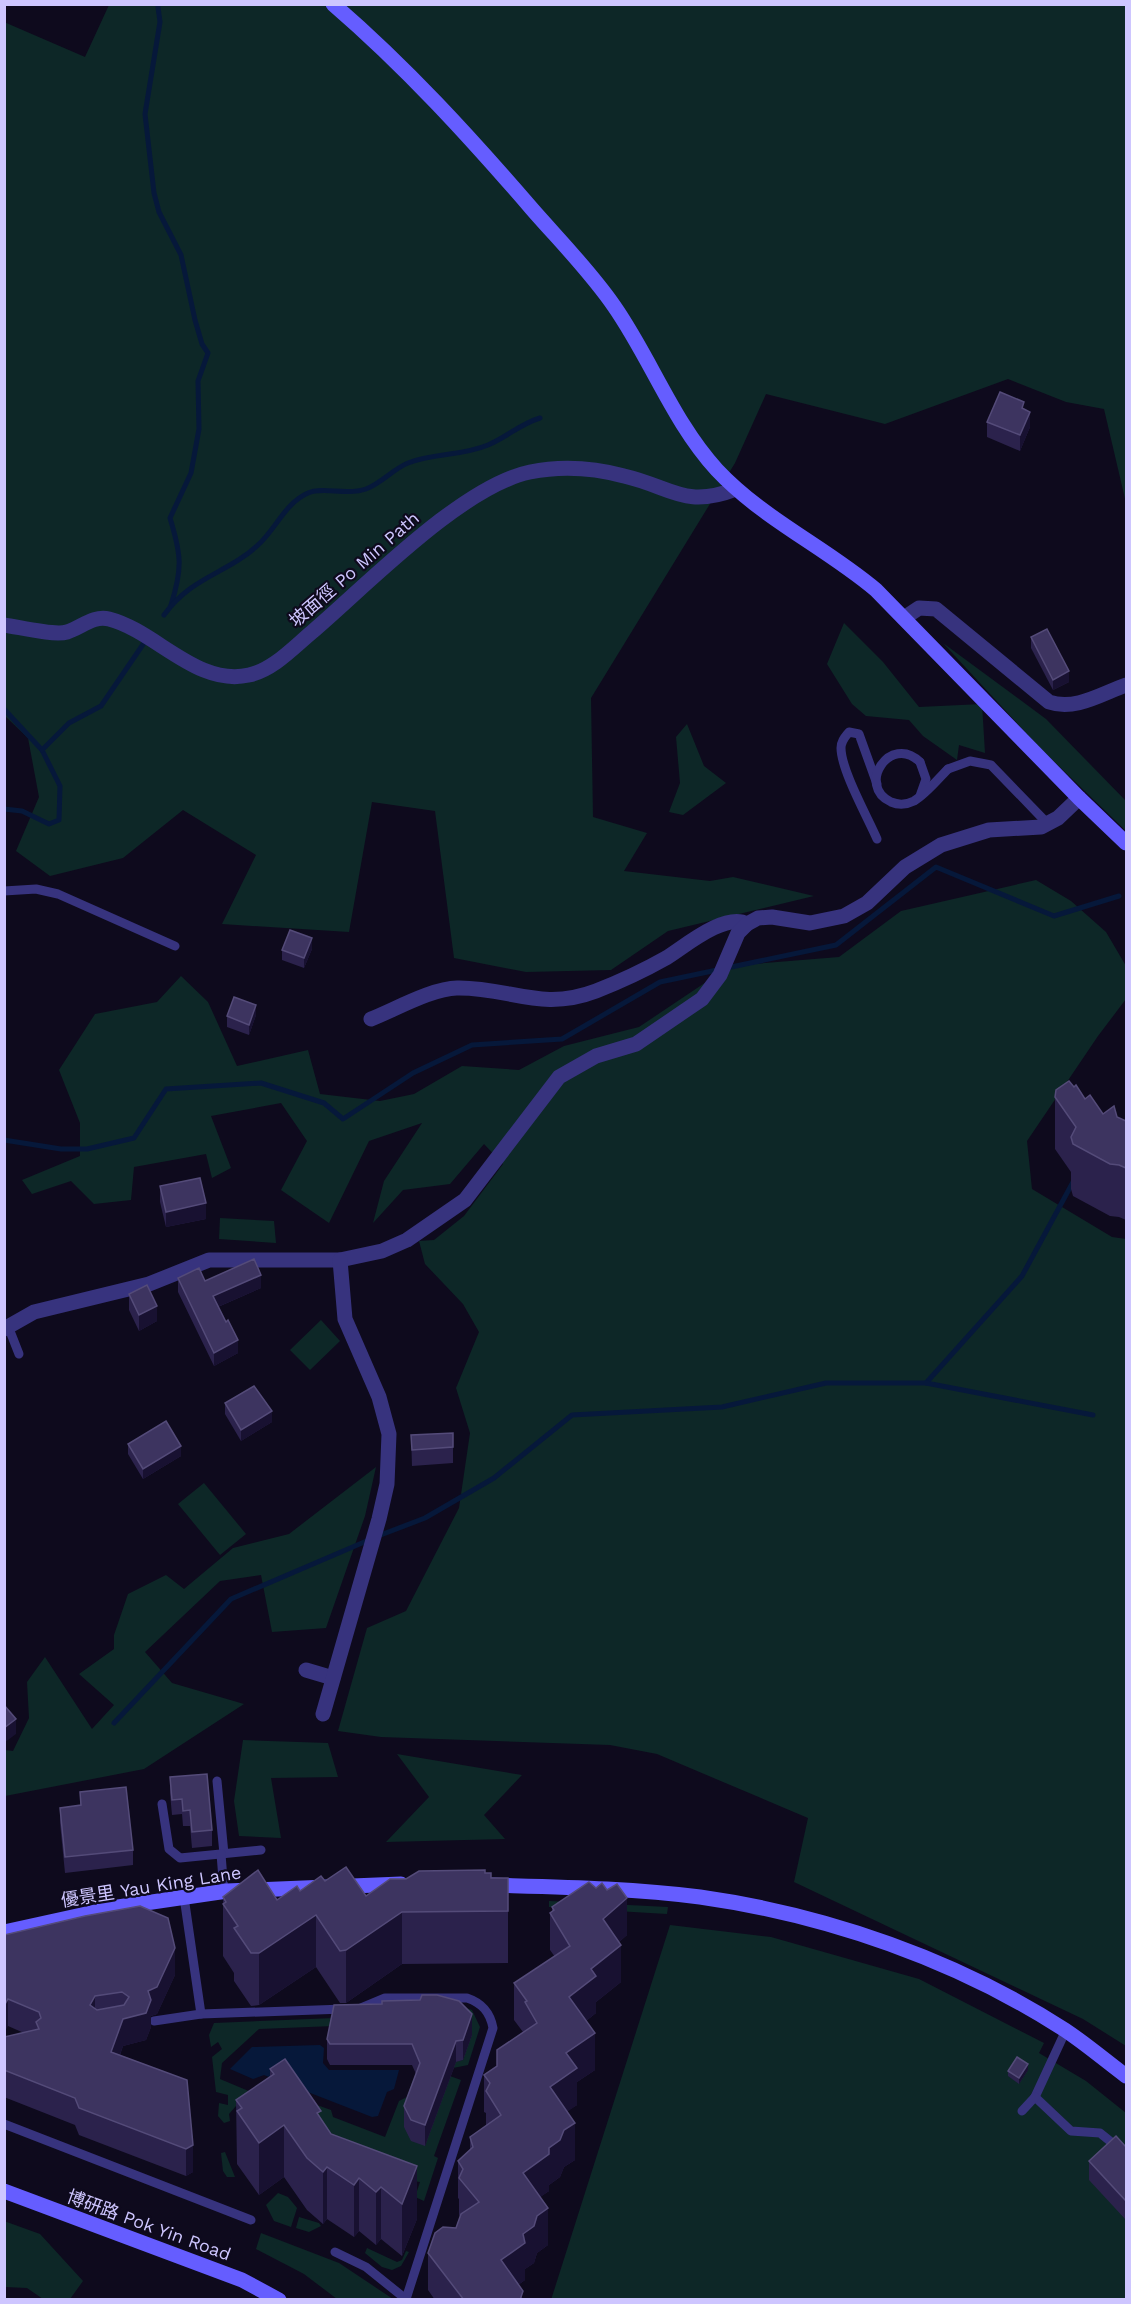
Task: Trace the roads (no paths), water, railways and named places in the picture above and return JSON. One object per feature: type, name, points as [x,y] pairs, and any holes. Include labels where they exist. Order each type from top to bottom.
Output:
[{"type":"street","points":[[333,4],[372,38],[468,134],[589,274],[632,333],[687,432],[717,470],[767,515],[859,576],[904,618],[1079,798],[1126,843]]},
{"type":"street","name":"坡面徑 Po Min Path","points":[[4,625],[64,633],[94,619],[107,618],[131,627],[200,668],[223,676],[250,675],[284,656],[459,506],[528,472],[564,469],[596,471],[625,476],[684,497],[699,499],[716,497],[736,489]]},
{"type":"street","points":[[904,618],[919,608],[936,609],[1049,702],[1058,705],[1072,705],[1126,686]]},
{"type":"street","points":[[6,1327],[34,1312],[149,1284],[194,1264],[209,1260],[340,1260],[381,1251],[407,1240],[445,1215],[472,1192],[559,1077],[587,1060],[628,1048],[647,1038],[702,999],[720,975],[735,940],[747,924],[758,918],[810,924],[836,919],[860,908],[905,867],[941,845],[989,830],[1033,828],[1047,824],[1058,818],[1079,798]]},
{"type":"street","points":[[371,1019],[454,988],[493,990],[534,999],[552,1000],[579,996],[613,984],[665,958],[714,928],[738,921],[747,924]]},
{"type":"street","points":[[323,1714],[380,1519],[387,1484],[389,1434],[379,1397],[345,1320],[340,1260]]},
{"type":"street","points":[[306,1670],[333,1677]]},
{"type":"street","name":"優景里 Yau King Lane","points":[[4,1932],[80,1914],[224,1892],[333,1885],[416,1884]]},
{"type":"street","points":[[474,1885],[545,1886],[699,1897],[796,1916],[871,1938],[935,1963],[997,1992],[1066,2031],[1126,2076]]},
{"type":"street","name":"博研路 Pok Yin Road","points":[[4,2191],[242,2280],[279,2300]]},
{"type":"lane","points":[[878,839],[845,766],[841,748],[843,738],[849,732],[859,734],[879,791],[882,795],[885,798],[890,802],[895,804],[900,804],[904,804],[912,802],[916,799],[921,796],[924,790],[926,784],[926,774],[920,762],[911,755],[897,754],[888,757],[878,771],[876,779],[877,785],[880,792],[883,796],[886,799],[897,804],[903,804],[906,804],[914,801],[918,798],[922,794],[926,790],[934,783],[948,769],[970,761],[990,765],[1047,824]]},
{"type":"lane","points":[[4,891],[36,889],[58,894],[175,946]]},
{"type":"lane","points":[[6,1327],[19,1354]]},
{"type":"lane","points":[[217,1781],[224,1892]]},
{"type":"lane","points":[[162,1804],[169,1849],[180,1857],[261,1850]]},
{"type":"lane","points":[[184,1897],[201,2014]]},
{"type":"lane","points":[[154,2021],[201,2014],[358,2009],[392,1998],[467,1998],[475,2001],[488,2012],[493,2028],[492,2036],[407,2299],[366,2267],[334,2252]]},
{"type":"lane","points":[[1022,2111],[1035,2097],[1066,2031]]},
{"type":"lane","points":[[1035,2097],[1071,2131],[1100,2133],[1126,2154]]},
{"type":"lane","points":[[4,2124],[251,2220]]},
{"type":"water","points":[[320,2045],[324,2048],[323,2063],[329,2070],[399,2070],[394,2089],[387,2092],[378,2116],[372,2117],[264,2075],[253,2079],[230,2069],[252,2047]]},
{"type":"waterway","points":[[158,7],[160,22],[145,114],[154,193],[159,212],[181,255],[195,320],[202,344],[208,353],[198,381],[199,429],[191,473],[170,518],[179,561],[171,605]]},
{"type":"waterway","points":[[164,615],[175,602],[198,583],[234,563],[258,545],[300,497],[321,490],[351,492],[366,489],[408,463],[478,449],[540,418]]},
{"type":"waterway","points":[[42,750],[69,723],[101,706],[146,640]]},
{"type":"waterway","points":[[4,709],[42,750],[60,786],[59,820],[49,824],[22,811],[4,809]]},
{"type":"waterway","points":[[4,1140],[61,1149],[87,1149],[134,1138],[166,1089],[261,1083],[324,1103],[343,1119],[413,1073],[472,1045],[562,1039],[660,982],[836,945],[936,867],[1054,916],[1119,896]]},
{"type":"waterway","points":[[926,1383],[1022,1276],[1073,1182]]},
{"type":"waterway","points":[[378,1536],[425,1518],[494,1478],[572,1415],[722,1407],[826,1383],[926,1383],[1093,1415]]},
{"type":"waterway","points":[[114,1723],[231,1599],[369,1540]]}]
